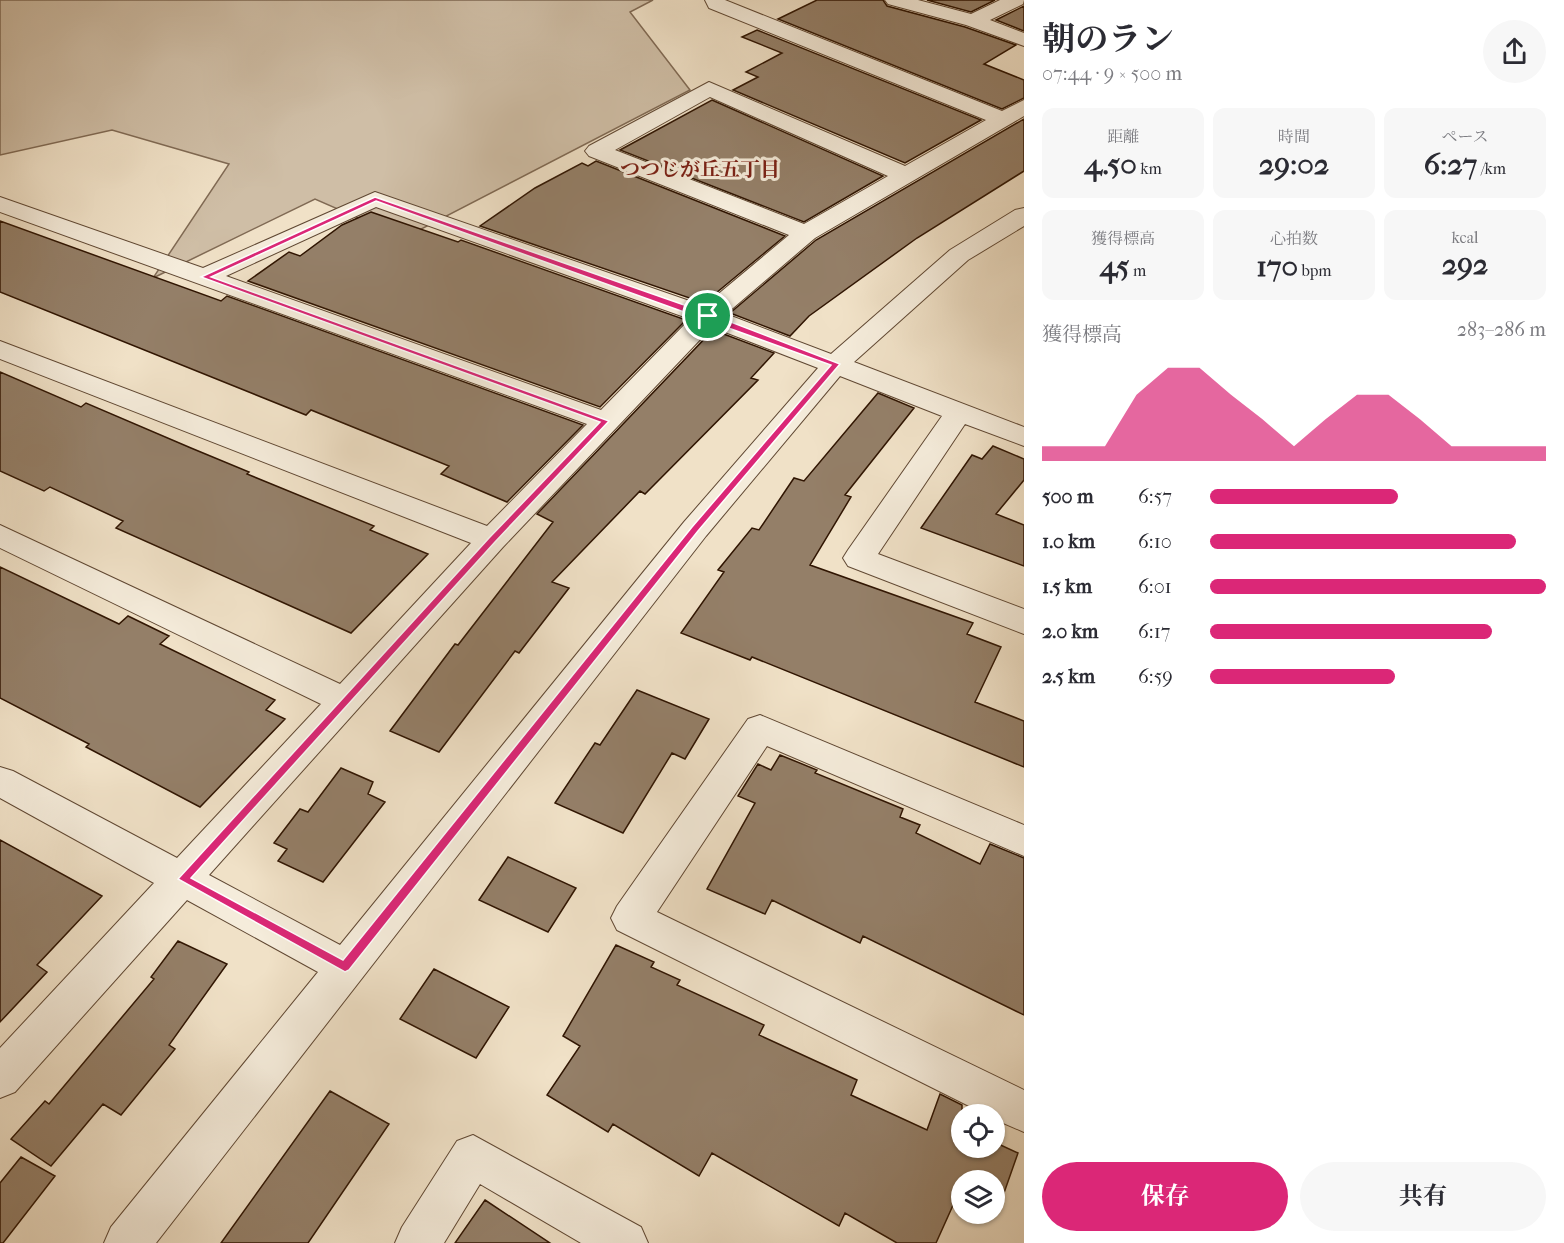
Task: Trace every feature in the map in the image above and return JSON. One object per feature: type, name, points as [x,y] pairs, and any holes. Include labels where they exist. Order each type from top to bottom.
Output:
[{"type":"street","points":[[715,0],[716,4],[1003,119]]},
{"type":"street","points":[[895,0],[974,21],[1024,40]]},
{"type":"street","points":[[974,21],[1016,0]]},
{"type":"street","points":[[806,234],[597,151],[709,89],[906,175]]},
{"type":"street","points":[[0,1078],[492,540],[708,316],[806,234],[1024,106]]},
{"type":"street","points":[[204,277],[375,199],[708,316],[1024,437]]},
{"type":"street","points":[[0,204],[605,421]]},
{"type":"street","points":[[127,1243],[695,529],[836,364],[959,255],[1024,215]]},
{"type":"street","points":[[0,349],[492,540]]},
{"type":"street","points":[[958,412],[859,558],[1024,622]]},
{"type":"street","points":[[0,535],[345,701]]},
{"type":"street","points":[[1024,841],[760,728],[631,918],[1024,1112]]},
{"type":"street","points":[[0,781],[345,967]]},
{"type":"street","points":[[418,1243],[473,1156],[625,1243]]},
{"type":"shaded area","points":[[0,0],[653,0],[630,12],[690,90],[404,238],[315,199],[153,278],[229,164],[112,130],[0,155]]},
{"type":"building","points":[[817,0],[883,0],[887,6],[965,27],[1016,45],[984,64],[1024,80],[1024,98],[1002,109],[778,19]]},
{"type":"building","points":[[927,0],[995,0],[971,12]]},
{"type":"building","points":[[1024,6],[1024,31],[996,20]]},
{"type":"building","points":[[757,30],[981,120],[905,163],[733,90],[758,77],[746,72],[782,53],[742,37]]},
{"type":"building","points":[[712,100],[883,176],[804,222],[620,150]]},
{"type":"building","points":[[1024,119],[1024,171],[917,238],[809,316],[790,336],[730,313],[816,240]]},
{"type":"building","points":[[596,161],[785,236],[704,303],[480,226],[535,188],[582,163],[588,166]]},
{"type":"building","points":[[371,212],[458,242],[461,240],[686,320],[600,407],[248,281],[289,252],[300,256],[342,225]]},
{"type":"building","points":[[0,221],[221,301],[227,296],[583,425],[507,502],[441,474],[449,466],[311,410],[306,415],[0,292]]},
{"type":"building","points":[[713,330],[774,353],[751,378],[758,380],[645,494],[640,491],[552,582],[569,588],[519,653],[515,651],[439,752],[390,731],[455,644],[458,645],[553,522],[537,514]]},
{"type":"building","points":[[0,372],[81,407],[86,403],[249,472],[247,474],[374,526],[370,530],[428,554],[351,633],[116,528],[123,521],[50,487],[44,491],[0,471]]},
{"type":"building","points":[[878,393],[914,408],[845,495],[851,497],[810,565],[973,623],[967,634],[1001,647],[975,702],[1024,721],[1024,767],[752,657],[750,660],[681,633],[724,572],[718,570],[752,528],[759,530],[794,478],[804,481]]},
{"type":"building","points":[[993,446],[1024,459],[1024,480],[996,514],[1024,525],[1024,566],[921,528],[972,455],[982,459]]},
{"type":"building","points":[[0,567],[119,624],[128,616],[169,636],[160,644],[275,700],[266,710],[285,719],[200,807],[86,747],[89,744],[0,698]]},
{"type":"building","points":[[637,690],[709,719],[685,759],[672,753],[623,833],[555,803],[595,743],[600,745]]},
{"type":"building","points":[[780,755],[817,770],[815,773],[903,809],[900,817],[920,825],[916,833],[980,864],[990,844],[1024,858],[1024,1015],[863,936],[860,943],[772,900],[765,914],[707,889],[755,803],[738,796],[758,764],[771,770]]},
{"type":"building","points":[[341,768],[373,782],[368,794],[385,802],[323,882],[278,861],[287,849],[274,843],[300,809],[308,812]]},
{"type":"building","points":[[0,840],[102,896],[37,965],[47,972],[0,1022]]},
{"type":"building","points":[[508,857],[576,888],[548,932],[479,900]]},
{"type":"building","points":[[178,941],[227,964],[169,1045],[175,1049],[121,1115],[103,1104],[51,1166],[11,1139],[45,1101],[49,1104],[154,979],[151,977]]},
{"type":"building","points":[[616,945],[654,962],[651,967],[680,980],[677,985],[764,1025],[759,1035],[857,1080],[851,1095],[927,1130],[940,1094],[960,1104],[951,1104],[951,1158],[1005,1158],[1005,1147],[1018,1153],[1005,1190],[1005,1170],[951,1170],[951,1210],[936,1243],[897,1243],[845,1213],[839,1226],[712,1153],[699,1176],[613,1124],[608,1132],[547,1095],[580,1046],[563,1036]]},
{"type":"building","points":[[434,969],[509,1007],[476,1058],[400,1019]]},
{"type":"building","points":[[330,1091],[389,1124],[308,1243],[221,1243]]},
{"type":"building","points":[[21,1157],[55,1176],[3,1243],[0,1243],[0,1183]]},
{"type":"building","points":[[485,1200],[550,1243],[455,1243]]},
{"type":"district","name":"つつじが丘五丁目","points":[[700,169]]},
{"type":"route","points":[[375,199],[708,316],[836,364],[695,529],[345,967],[183,879],[492,540],[605,421],[204,277],[375,199]]}]
